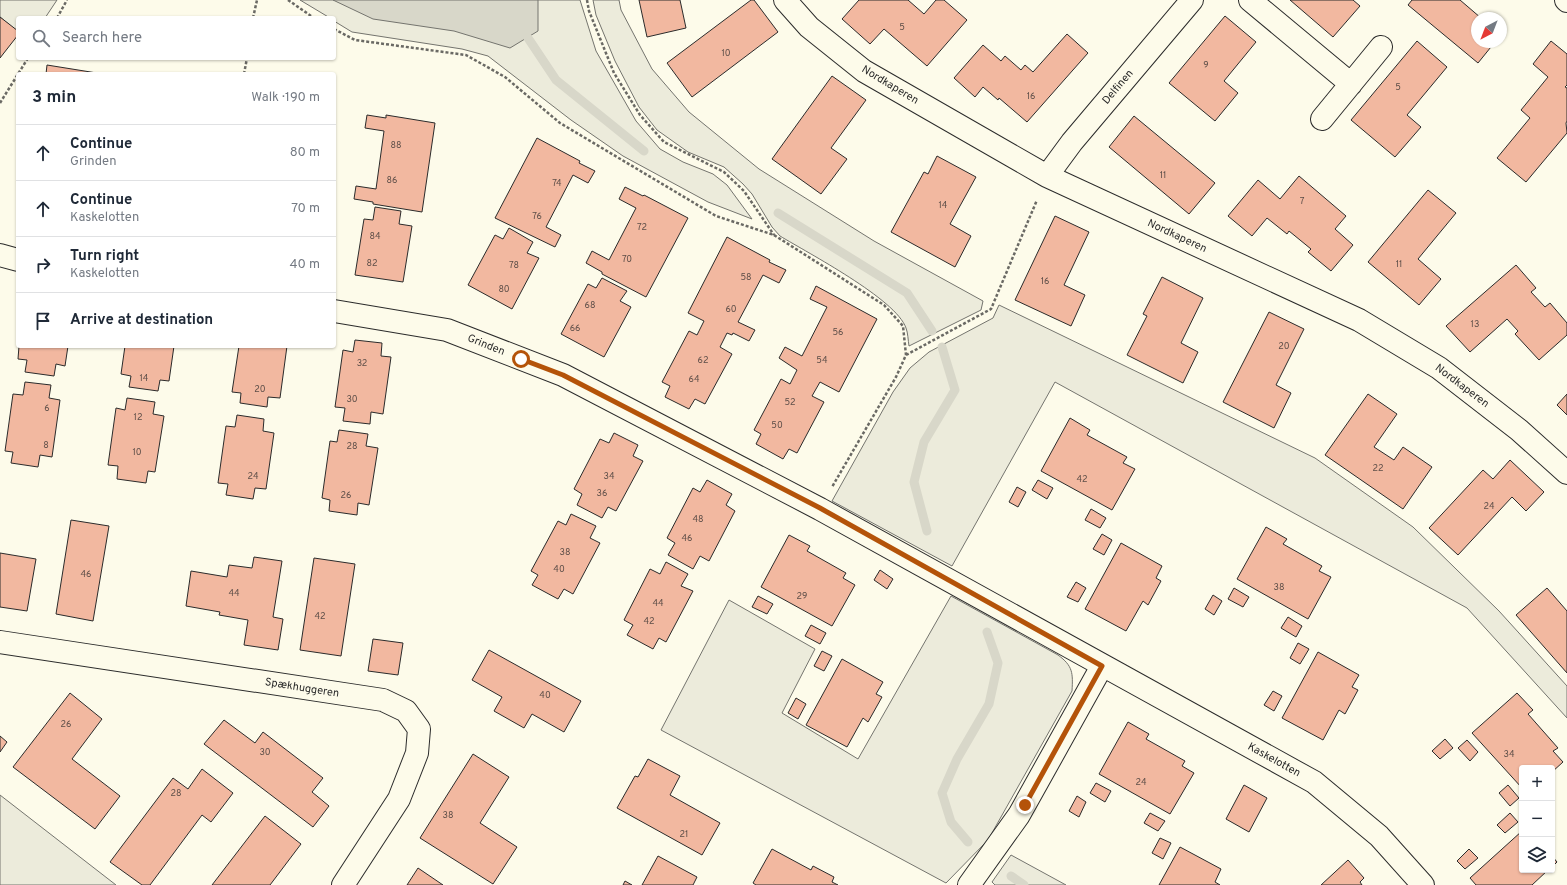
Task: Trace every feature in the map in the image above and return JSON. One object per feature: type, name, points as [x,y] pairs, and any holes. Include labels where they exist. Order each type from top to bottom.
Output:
[{"type":"street","name":"Nordkaperen","points":[[785,0],[810,27],[864,71],[1047,176],[1360,320],[1439,368],[1519,430],[1567,473]]},
{"type":"street","name":"Delfinen","points":[[1047,176],[1072,142],[1192,0]]},
{"type":"street","points":[[1250,0],[1351,84]]},
{"type":"street","points":[[1322,119],[1381,47]]},
{"type":"street","points":[[0,255],[16,259]]},
{"type":"street","name":"Grinden","points":[[336,311],[447,330],[563,375],[820,508]]},
{"type":"street","name":"Kaskelotten","points":[[820,508],[1102,666],[1314,782],[1379,836],[1423,885]]},
{"type":"street","name":"Spækhuggeren","points":[[0,642],[383,700],[406,711],[419,729],[417,753],[399,799],[344,885]]},
{"type":"street","points":[[969,885],[1019,815],[1102,666]]},
{"type":"path","points":[[58,16],[67,0]]},
{"type":"path","points":[[253,16],[257,0]]},
{"type":"path","points":[[288,0],[311,16]]},
{"type":"path","points":[[587,0],[589,12],[614,73],[640,115],[664,142],[724,172],[744,191],[774,235]]},
{"type":"path","points":[[336,30],[355,40],[466,55],[505,77],[560,123],[716,216],[774,235],[884,305],[903,326],[906,355],[896,377],[820,508]]},
{"type":"path","points":[[19,72],[27,60]]},
{"type":"path","points":[[244,72],[247,60]]},
{"type":"path","points":[[0,102],[16,77]]},
{"type":"path","points":[[906,355],[991,309],[1047,176]]},
{"type":"shaded area","points":[[0,0],[57,0],[46,16],[16,16],[16,30],[0,17]]},
{"type":"shaded area","points":[[300,0],[580,0],[596,51],[636,121],[660,149],[683,162],[713,174],[727,185],[752,219],[708,202],[623,156],[571,120],[488,56],[462,49],[352,32],[336,22],[336,16],[327,16]]},
{"type":"shaded area","points":[[333,0],[538,0],[538,31],[510,48],[454,31],[373,19]]},
{"type":"shaded area","points":[[593,0],[619,0],[621,10],[652,69],[689,112],[759,169],[874,241],[983,301],[981,310],[909,346],[906,328],[899,316],[886,304],[830,265],[780,236],[772,227],[752,194],[724,167],[688,152],[657,130],[639,107],[615,61],[596,15]]},
{"type":"shaded area","points":[[999,305],[1315,458],[1413,527],[1499,611],[1567,686],[1567,718],[1467,608],[1055,382],[952,566],[832,501],[893,392],[910,368],[929,352],[993,318]]},
{"type":"shaded area","points":[[951,596],[1058,655],[1067,663],[1071,670],[1072,691],[988,840],[946,883],[661,730],[729,600],[815,649],[782,713],[858,759]]},
{"type":"shaded area","points":[[0,795],[116,885],[0,885]]},
{"type":"shaded area","points":[[1011,855],[1066,885],[995,885],[992,882]]},
{"type":"building","points":[[639,0],[680,0],[686,28],[647,37]]},
{"type":"building","points":[[751,0],[754,0],[778,32],[692,97],[667,63]]},
{"type":"building","points":[[859,0],[908,0],[924,14],[936,0],[944,0],[967,20],[927,66],[884,29],[870,44],[842,19]]},
{"type":"building","points":[[1290,0],[1353,0],[1360,6],[1333,37]]},
{"type":"building","points":[[1412,0],[1460,0],[1474,12],[1471,12],[1471,48],[1490,48],[1478,63],[1408,5]]},
{"type":"building","points":[[1225,16],[1256,42],[1224,81],[1238,93],[1215,121],[1169,83]]},
{"type":"building","points":[[0,17],[16,29],[16,38],[0,58]]},
{"type":"building","points":[[1067,34],[1088,53],[1027,122],[999,98],[998,100],[983,87],[975,97],[954,78],[983,45],[1001,61],[1005,56],[1021,70],[1025,65],[1033,72]]},
{"type":"building","points":[[1417,41],[1447,67],[1407,115],[1421,127],[1395,157],[1351,120]]},
{"type":"building","points":[[1551,41],[1567,54],[1567,85],[1565,87],[1567,88],[1567,133],[1526,182],[1497,158],[1530,118],[1521,110],[1548,77],[1533,64]]},
{"type":"building","points":[[47,65],[91,72],[46,72]]},
{"type":"building","points":[[832,76],[866,100],[831,148],[847,159],[821,194],[772,159]]},
{"type":"building","points":[[367,115],[386,118],[386,115],[435,123],[422,212],[373,204],[373,202],[354,199],[356,186],[376,189],[384,131],[365,128]]},
{"type":"building","points":[[1134,116],[1215,183],[1189,214],[1109,147]]},
{"type":"building","points":[[537,138],[580,161],[579,163],[595,171],[588,183],[573,175],[546,227],[561,235],[555,247],[495,218]]},
{"type":"building","points":[[937,156],[976,177],[950,224],[971,236],[955,267],[891,232],[924,172],[928,174]]},
{"type":"building","points":[[1299,176],[1346,216],[1335,229],[1353,245],[1331,271],[1308,252],[1311,249],[1289,231],[1287,234],[1267,218],[1252,236],[1228,216],[1258,180],[1280,199]]},
{"type":"building","points":[[625,187],[643,196],[644,195],[688,218],[646,297],[602,274],[602,272],[586,263],[592,251],[609,260],[636,208],[619,199]]},
{"type":"building","points":[[1428,190],[1456,213],[1418,259],[1441,279],[1419,305],[1368,262]]},
{"type":"building","points":[[375,207],[401,211],[399,224],[412,226],[403,282],[355,275],[364,219],[373,220]]},
{"type":"building","points":[[1055,216],[1089,232],[1064,285],[1085,295],[1071,326],[1015,300]]},
{"type":"building","points":[[509,228],[533,242],[527,253],[539,258],[512,309],[468,285],[495,235],[503,239]]},
{"type":"building","points":[[727,237],[770,260],[769,262],[786,270],[779,283],[763,275],[738,322],[755,330],[749,341],[733,333],[732,335],[727,333],[720,347],[732,354],[705,404],[695,399],[689,409],[665,397],[670,386],[662,382],[689,331],[697,335],[704,321],[688,313]]},
{"type":"building","points":[[1516,265],[1536,288],[1531,292],[1545,307],[1550,303],[1567,323],[1567,335],[1539,360],[1515,334],[1518,331],[1507,319],[1470,352],[1446,326]]},
{"type":"building","points":[[1162,277],[1203,298],[1181,343],[1198,352],[1183,383],[1127,355],[1147,316],[1143,314]]},
{"type":"building","points":[[602,278],[627,291],[620,301],[631,307],[604,357],[561,334],[588,284],[596,288]]},
{"type":"building","points":[[816,286],[877,319],[839,392],[820,382],[812,396],[824,402],[797,453],[789,449],[783,459],[756,444],[761,434],[754,430],[781,379],[790,384],[797,370],[779,358],[785,347],[802,356],[827,307],[810,299]]},
{"type":"building","points":[[1269,312],[1304,329],[1276,385],[1291,393],[1274,428],[1223,402]]},
{"type":"building","points":[[355,340],[382,343],[381,356],[391,357],[383,414],[371,412],[370,424],[343,421],[345,408],[335,407],[343,350],[353,352]]},
{"type":"building","points":[[19,348],[68,348],[65,366],[56,364],[54,376],[25,372],[27,360],[18,359]]},
{"type":"building","points":[[125,348],[174,348],[169,381],[160,380],[158,391],[129,387],[131,376],[121,374]]},
{"type":"building","points":[[239,348],[287,348],[280,398],[268,397],[267,407],[240,403],[241,393],[232,392]]},
{"type":"building","points":[[25,382],[51,385],[49,398],[60,400],[52,457],[40,455],[38,467],[11,463],[13,452],[5,451],[13,394],[23,395]]},
{"type":"building","points":[[1368,394],[1397,414],[1374,447],[1394,460],[1403,447],[1432,467],[1403,509],[1325,455]]},
{"type":"building","points":[[1567,394],[1567,415],[1557,405]]},
{"type":"building","points":[[127,398],[155,402],[153,414],[164,416],[155,472],[148,471],[146,483],[117,479],[118,466],[108,465],[116,408],[125,410]]},
{"type":"building","points":[[237,415],[264,419],[263,431],[274,433],[266,489],[255,488],[253,499],[226,495],[228,484],[218,483],[226,426],[235,427]]},
{"type":"building","points":[[1070,418],[1090,430],[1087,435],[1127,457],[1123,463],[1135,469],[1112,510],[1041,471]]},
{"type":"building","points":[[339,430],[368,434],[366,446],[378,448],[369,505],[358,503],[357,515],[329,511],[330,500],[322,498],[330,441],[337,442]]},
{"type":"building","points":[[614,433],[638,445],[633,456],[643,461],[616,511],[608,507],[602,518],[577,505],[582,494],[574,489],[600,439],[609,443]]},
{"type":"building","points":[[1510,460],[1544,492],[1526,511],[1512,497],[1458,555],[1429,528],[1483,470],[1493,479]]},
{"type":"building","points":[[707,480],[732,494],[726,505],[735,511],[709,561],[700,556],[693,569],[668,555],[675,543],[667,538],[693,488],[700,492]]},
{"type":"building","points":[[1038,480],[1053,488],[1047,499],[1032,490]]},
{"type":"building","points":[[1017,487],[1026,492],[1018,507],[1009,502]]},
{"type":"building","points":[[1091,509],[1106,518],[1100,528],[1085,520]]},
{"type":"building","points":[[571,514],[596,526],[590,538],[600,543],[573,594],[564,589],[558,599],[532,585],[538,575],[531,571],[558,521],[566,525]]},
{"type":"building","points":[[71,520],[109,526],[93,621],[56,614]]},
{"type":"building","points":[[1266,527],[1287,539],[1283,544],[1322,566],[1319,571],[1331,577],[1308,619],[1237,579]]},
{"type":"building","points":[[1102,534],[1112,540],[1104,555],[1093,549]]},
{"type":"building","points":[[789,535],[810,546],[807,551],[846,573],[843,578],[855,585],[832,626],[761,587]]},
{"type":"building","points":[[1121,543],[1162,566],[1156,578],[1161,581],[1148,605],[1143,601],[1126,631],[1085,609]]},
{"type":"building","points":[[0,553],[36,559],[27,611],[0,607]]},
{"type":"building","points":[[254,557],[282,561],[273,617],[283,619],[278,650],[244,645],[248,620],[219,615],[220,612],[186,606],[191,571],[227,577],[229,565],[252,568]]},
{"type":"building","points":[[314,558],[355,564],[341,656],[300,650]]},
{"type":"building","points":[[666,562],[688,574],[681,586],[693,591],[666,642],[659,638],[653,649],[627,635],[633,625],[624,620],[650,569],[660,574]]},
{"type":"building","points":[[880,570],[893,579],[887,589],[874,580]]},
{"type":"building","points":[[1076,582],[1086,588],[1078,602],[1067,597]]},
{"type":"building","points":[[1234,588],[1249,597],[1243,607],[1228,599]]},
{"type":"building","points":[[1547,588],[1567,611],[1567,673],[1516,615]]},
{"type":"building","points":[[1213,595],[1222,601],[1214,615],[1205,609]]},
{"type":"building","points":[[758,596],[773,604],[767,614],[752,607]]},
{"type":"building","points":[[1288,617],[1302,626],[1296,637],[1281,628]]},
{"type":"building","points":[[811,625],[826,633],[820,644],[805,636]]},
{"type":"building","points":[[373,639],[403,643],[398,675],[368,671]]},
{"type":"building","points":[[1298,643],[1309,649],[1300,664],[1290,658]]},
{"type":"building","points":[[489,650],[581,701],[564,732],[532,714],[524,728],[494,711],[502,697],[472,680]]},
{"type":"building","points":[[822,651],[832,656],[824,671],[814,666]]},
{"type":"building","points":[[1318,652],[1359,675],[1352,687],[1358,690],[1345,714],[1339,710],[1323,740],[1282,718]]},
{"type":"building","points":[[842,659],[883,682],[876,694],[882,697],[868,722],[863,718],[847,747],[806,725]]},
{"type":"building","points":[[1273,691],[1282,696],[1274,711],[1264,705]]},
{"type":"building","points":[[70,693],[102,719],[72,759],[120,796],[95,829],[13,767]]},
{"type":"building","points":[[1517,693],[1533,710],[1528,714],[1558,748],[1553,751],[1563,762],[1555,769],[1555,765],[1519,765],[1519,785],[1472,733]]},
{"type":"building","points":[[796,698],[806,704],[798,719],[788,713]]},
{"type":"building","points":[[224,720],[255,743],[263,732],[323,778],[312,792],[329,806],[313,827],[204,744]]},
{"type":"building","points":[[1128,722],[1149,734],[1146,739],[1185,761],[1182,766],[1194,773],[1170,814],[1099,774]]},
{"type":"building","points":[[0,736],[7,742],[0,752]]},
{"type":"building","points":[[1445,739],[1453,748],[1440,759],[1432,751]]},
{"type":"building","points":[[1467,740],[1478,752],[1470,761],[1458,748]]},
{"type":"building","points":[[473,754],[509,777],[480,823],[517,847],[493,884],[420,838]]},
{"type":"building","points":[[648,759],[680,776],[670,795],[720,823],[702,855],[617,808],[635,776],[638,777]]},
{"type":"building","points":[[202,769],[233,793],[211,822],[202,815],[150,885],[142,885],[110,862],[173,778],[188,789]]},
{"type":"building","points":[[1096,783],[1111,791],[1105,802],[1090,793]]},
{"type":"building","points":[[1244,785],[1267,798],[1249,832],[1226,819]]},
{"type":"building","points":[[1508,785],[1519,798],[1510,806],[1499,793]]},
{"type":"building","points":[[1077,796],[1086,802],[1079,817],[1069,811]]},
{"type":"building","points":[[1150,813],[1165,821],[1158,831],[1144,823]]},
{"type":"building","points":[[1510,813],[1518,822],[1505,833],[1497,825]]},
{"type":"building","points":[[265,816],[301,844],[270,885],[212,885]]},
{"type":"building","points":[[1519,834],[1519,873],[1545,873],[1532,885],[1476,885],[1470,878]]},
{"type":"building","points":[[1160,838],[1171,843],[1163,859],[1152,853]]},
{"type":"building","points":[[1180,847],[1221,869],[1215,882],[1220,885],[1159,885]]},
{"type":"building","points":[[772,849],[811,870],[813,866],[834,877],[832,882],[838,885],[756,885],[753,883]]},
{"type":"building","points":[[1469,849],[1478,858],[1465,869],[1457,861]]},
{"type":"building","points":[[658,856],[697,877],[693,885],[642,885]]},
{"type":"building","points":[[1348,860],[1364,878],[1360,882],[1362,885],[1321,885]]},
{"type":"building","points":[[418,868],[443,885],[407,885]]},
{"type":"building","points":[[625,881],[632,885],[623,885]]},
{"type":"waterway","points":[[528,38],[556,80],[644,151]]},
{"type":"waterway","points":[[778,213],[907,293],[932,331]]},
{"type":"waterway","points":[[927,531],[914,482],[924,442],[955,390],[942,347]]},
{"type":"waterway","points":[[968,842],[951,822],[942,793],[957,759],[989,704],[998,663],[987,632]]},
{"type":"waterway","points":[[1011,876],[1024,885]]},
{"type":"route","points":[[521,359],[563,375],[709,452],[820,508],[1102,666],[1025,805]]}]
